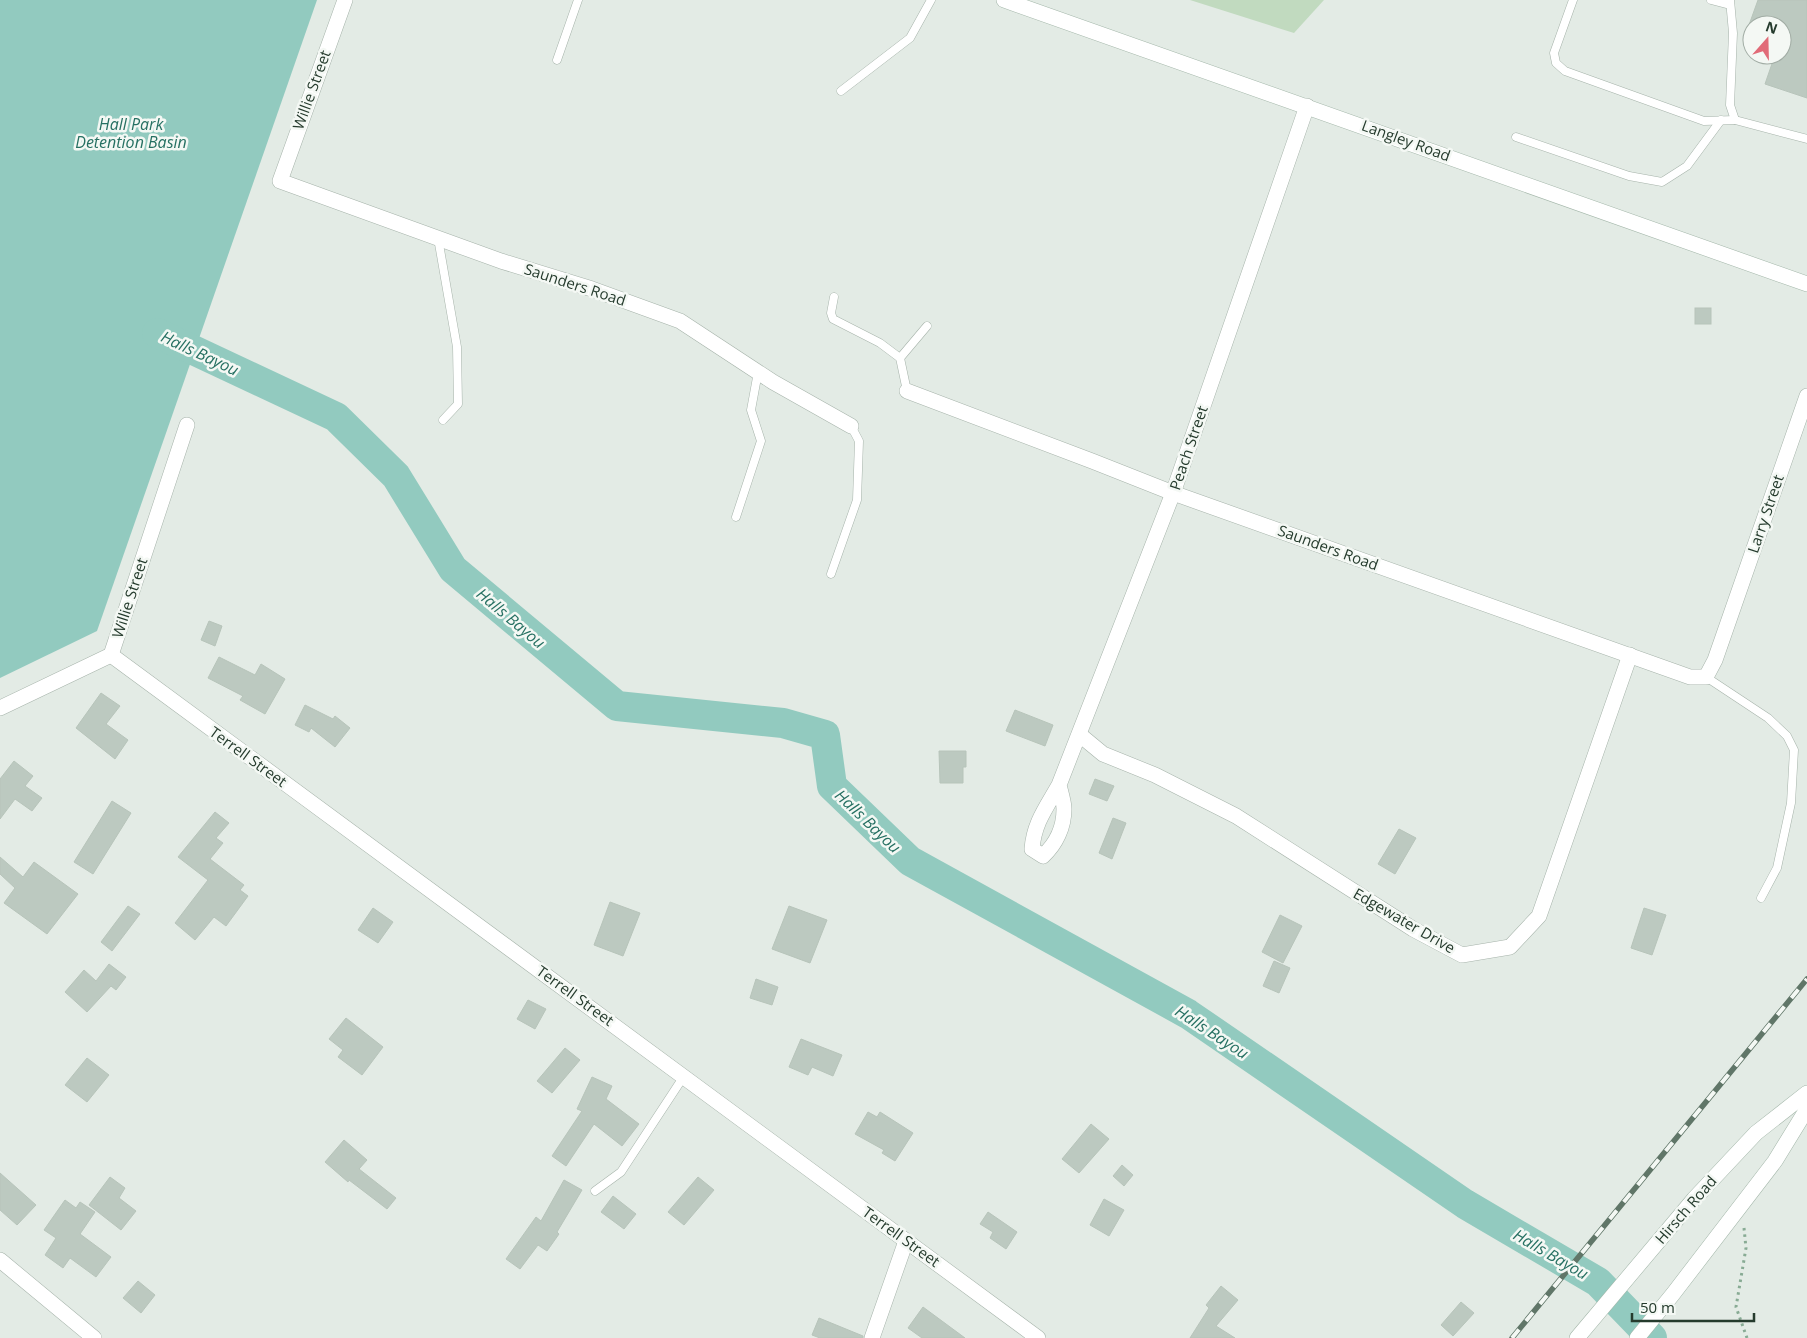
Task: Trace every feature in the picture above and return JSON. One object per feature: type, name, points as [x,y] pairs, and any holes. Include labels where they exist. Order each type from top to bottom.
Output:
[{"type":"street","name":"Willie Street","points":[[280,181],[345,0]]},
{"type":"street","name":"Langley Road","points":[[1004,0],[1807,284]]},
{"type":"street","name":"Peach Street","points":[[1059,785],[1173,493],[1307,106]]},
{"type":"street","name":"Saunders Road","points":[[280,181],[501,261],[592,289],[680,321],[758,372],[851,426]]},
{"type":"street","name":"Saunders Road","points":[[907,391],[1092,460],[1173,493],[1690,677],[1706,677]]},
{"type":"street","name":"Larry Street","points":[[1706,677],[1715,660],[1807,396]]},
{"type":"street","name":"Willie Street","points":[[0,708],[111,655],[188,425]]},
{"type":"street","name":"Terrell Street","points":[[111,655],[1038,1338]]},
{"type":"street","name":"Edgewater Drive","points":[[1080,735],[1103,754],[1154,775],[1236,816],[1413,929],[1462,955],[1510,947],[1538,916],[1630,655]]},
{"type":"street","name":"Hirsch Road","points":[[1577,1338],[1694,1199],[1756,1132],[1807,1093]]},
{"type":"street","points":[[1637,1338],[1674,1294],[1775,1162],[1807,1109]]},
{"type":"street","points":[[872,1338],[906,1241]]},
{"type":"street","points":[[0,1260],[94,1338]]},
{"type":"lane","points":[[557,60],[578,0]]},
{"type":"lane","points":[[841,91],[910,38],[931,0]]},
{"type":"lane","points":[[1573,0],[1554,52],[1556,63],[1565,71],[1704,121],[1736,120],[1807,139]]},
{"type":"lane","points":[[1711,0],[1730,3],[1733,33],[1730,105],[1736,120]]},
{"type":"lane","points":[[1516,137],[1629,176],[1662,182],[1687,166],[1721,120]]},
{"type":"lane","points":[[438,238],[457,347],[458,404],[443,420]]},
{"type":"lane","points":[[834,298],[831,313],[833,319],[880,343],[900,358],[907,391]]},
{"type":"lane","points":[[900,358],[927,326]]},
{"type":"lane","points":[[736,517],[761,441],[752,410],[758,372]]},
{"type":"lane","points":[[832,574],[857,500],[859,441],[851,426]]},
{"type":"lane","points":[[1706,677],[1768,718],[1787,736],[1794,750],[1791,802],[1778,868],[1761,898]]},
{"type":"lane","points":[[595,1191],[621,1172],[684,1076]]},
{"type":"path","points":[[1743,1225],[1746,1248],[1736,1307],[1747,1338]]},
{"type":"green space","points":[[1190,0],[1324,0],[1294,33]]},
{"type":"water","name":"Hall Park Detention Basin","points":[[0,0],[317,0],[97,631],[0,678]]},
{"type":"building","points":[[1758,0],[1807,0],[1807,98],[1765,84],[1772,65],[1792,65],[1792,15],[1753,15]]},
{"type":"building","points":[[1695,308],[1711,308],[1711,324],[1695,324]]},
{"type":"building","points":[[209,621],[222,626],[215,646],[201,640]]},
{"type":"building","points":[[219,657],[255,675],[261,664],[285,679],[265,714],[240,700],[243,696],[208,678]]},
{"type":"building","points":[[101,693],[120,706],[106,724],[128,740],[115,759],[76,728]]},
{"type":"building","points":[[305,705],[333,719],[335,716],[350,728],[335,747],[311,728],[309,732],[295,725]]},
{"type":"building","points":[[1015,710],[1053,725],[1045,746],[1006,731]]},
{"type":"building","points":[[939,751],[966,751],[963,783],[940,783]]},
{"type":"building","points":[[14,761],[33,776],[25,786],[42,798],[32,811],[15,799],[0,819],[0,779]]},
{"type":"building","points":[[1095,779],[1114,786],[1107,801],[1089,794]]},
{"type":"building","points":[[112,801],[131,813],[93,874],[74,862]]},
{"type":"building","points":[[215,812],[229,823],[216,838],[223,843],[210,859],[244,885],[240,890],[248,896],[226,926],[214,917],[195,940],[175,923],[208,880],[178,857]]},
{"type":"building","points":[[1113,818],[1126,823],[1112,859],[1099,853]]},
{"type":"building","points":[[1399,829],[1416,838],[1395,874],[1378,864]]},
{"type":"building","points":[[0,857],[23,877],[34,862],[78,894],[47,934],[4,903],[15,888],[0,874]]},
{"type":"building","points":[[610,902],[640,913],[623,956],[594,945]]},
{"type":"building","points":[[128,906],[140,914],[112,951],[101,942]]},
{"type":"building","points":[[789,906],[827,920],[810,963],[772,949]]},
{"type":"building","points":[[373,908],[393,922],[378,943],[358,930]]},
{"type":"building","points":[[1644,908],[1666,915],[1652,955],[1631,948]]},
{"type":"building","points":[[1280,915],[1302,926],[1283,963],[1262,952]]},
{"type":"building","points":[[1274,961],[1290,968],[1279,993],[1263,986]]},
{"type":"building","points":[[109,964],[126,977],[116,990],[111,986],[87,1012],[65,992],[84,970],[96,981]]},
{"type":"building","points":[[756,979],[778,987],[772,1005],[750,998]]},
{"type":"building","points":[[528,1000],[546,1009],[535,1029],[517,1019]]},
{"type":"building","points":[[346,1018],[383,1047],[362,1075],[338,1057],[343,1050],[329,1039]]},
{"type":"building","points":[[801,1039],[842,1055],[833,1076],[812,1067],[808,1075],[789,1067]]},
{"type":"building","points":[[565,1048],[580,1060],[552,1093],[537,1081]]},
{"type":"building","points":[[87,1058],[109,1075],[87,1102],[65,1085]]},
{"type":"building","points":[[592,1077],[612,1086],[606,1099],[639,1124],[622,1146],[594,1124],[566,1166],[552,1156],[582,1111],[577,1109]]},
{"type":"building","points":[[868,1112],[877,1117],[880,1112],[913,1133],[895,1161],[882,1153],[884,1150],[855,1134]]},
{"type":"building","points":[[1091,1124],[1109,1139],[1079,1173],[1062,1159]]},
{"type":"building","points":[[344,1140],[367,1160],[359,1169],[396,1198],[387,1209],[349,1180],[348,1182],[325,1162]]},
{"type":"building","points":[[1122,1165],[1133,1175],[1124,1186],[1113,1176]]},
{"type":"building","points":[[0,1173],[36,1205],[17,1225],[0,1210]]},
{"type":"building","points":[[110,1177],[125,1188],[119,1198],[136,1211],[121,1230],[89,1205]]},
{"type":"building","points":[[698,1177],[714,1190],[684,1225],[668,1212]]},
{"type":"building","points":[[564,1180],[582,1190],[557,1232],[559,1234],[547,1251],[538,1245],[520,1269],[506,1259],[536,1217],[541,1221]]},
{"type":"building","points":[[613,1196],[636,1214],[624,1229],[601,1212]]},
{"type":"building","points":[[1104,1199],[1124,1210],[1109,1236],[1090,1225]]},
{"type":"building","points":[[65,1200],[76,1208],[80,1202],[95,1212],[80,1234],[111,1257],[96,1277],[70,1258],[63,1268],[45,1255],[56,1238],[44,1230]]},
{"type":"building","points":[[988,1212],[1017,1232],[1006,1249],[990,1238],[993,1232],[980,1224]]},
{"type":"building","points":[[138,1281],[155,1295],[141,1313],[123,1298]]},
{"type":"building","points":[[1221,1286],[1238,1300],[1216,1326],[1235,1338],[1190,1338],[1209,1308],[1206,1305]]},
{"type":"building","points":[[1461,1302],[1474,1313],[1453,1336],[1441,1325]]},
{"type":"building","points":[[923,1307],[965,1338],[922,1338],[908,1328]]},
{"type":"building","points":[[819,1318],[863,1336],[863,1338],[820,1338],[812,1335]]},
{"type":"waterway","name":"Halls Bayou","points":[[157,333],[336,417],[396,476],[453,569],[617,706],[783,723],[825,735],[832,786],[910,861],[1188,1014],[1465,1204],[1598,1282],[1652,1338]]},
{"type":"railway","points":[[1512,1338],[1807,979]]}]
